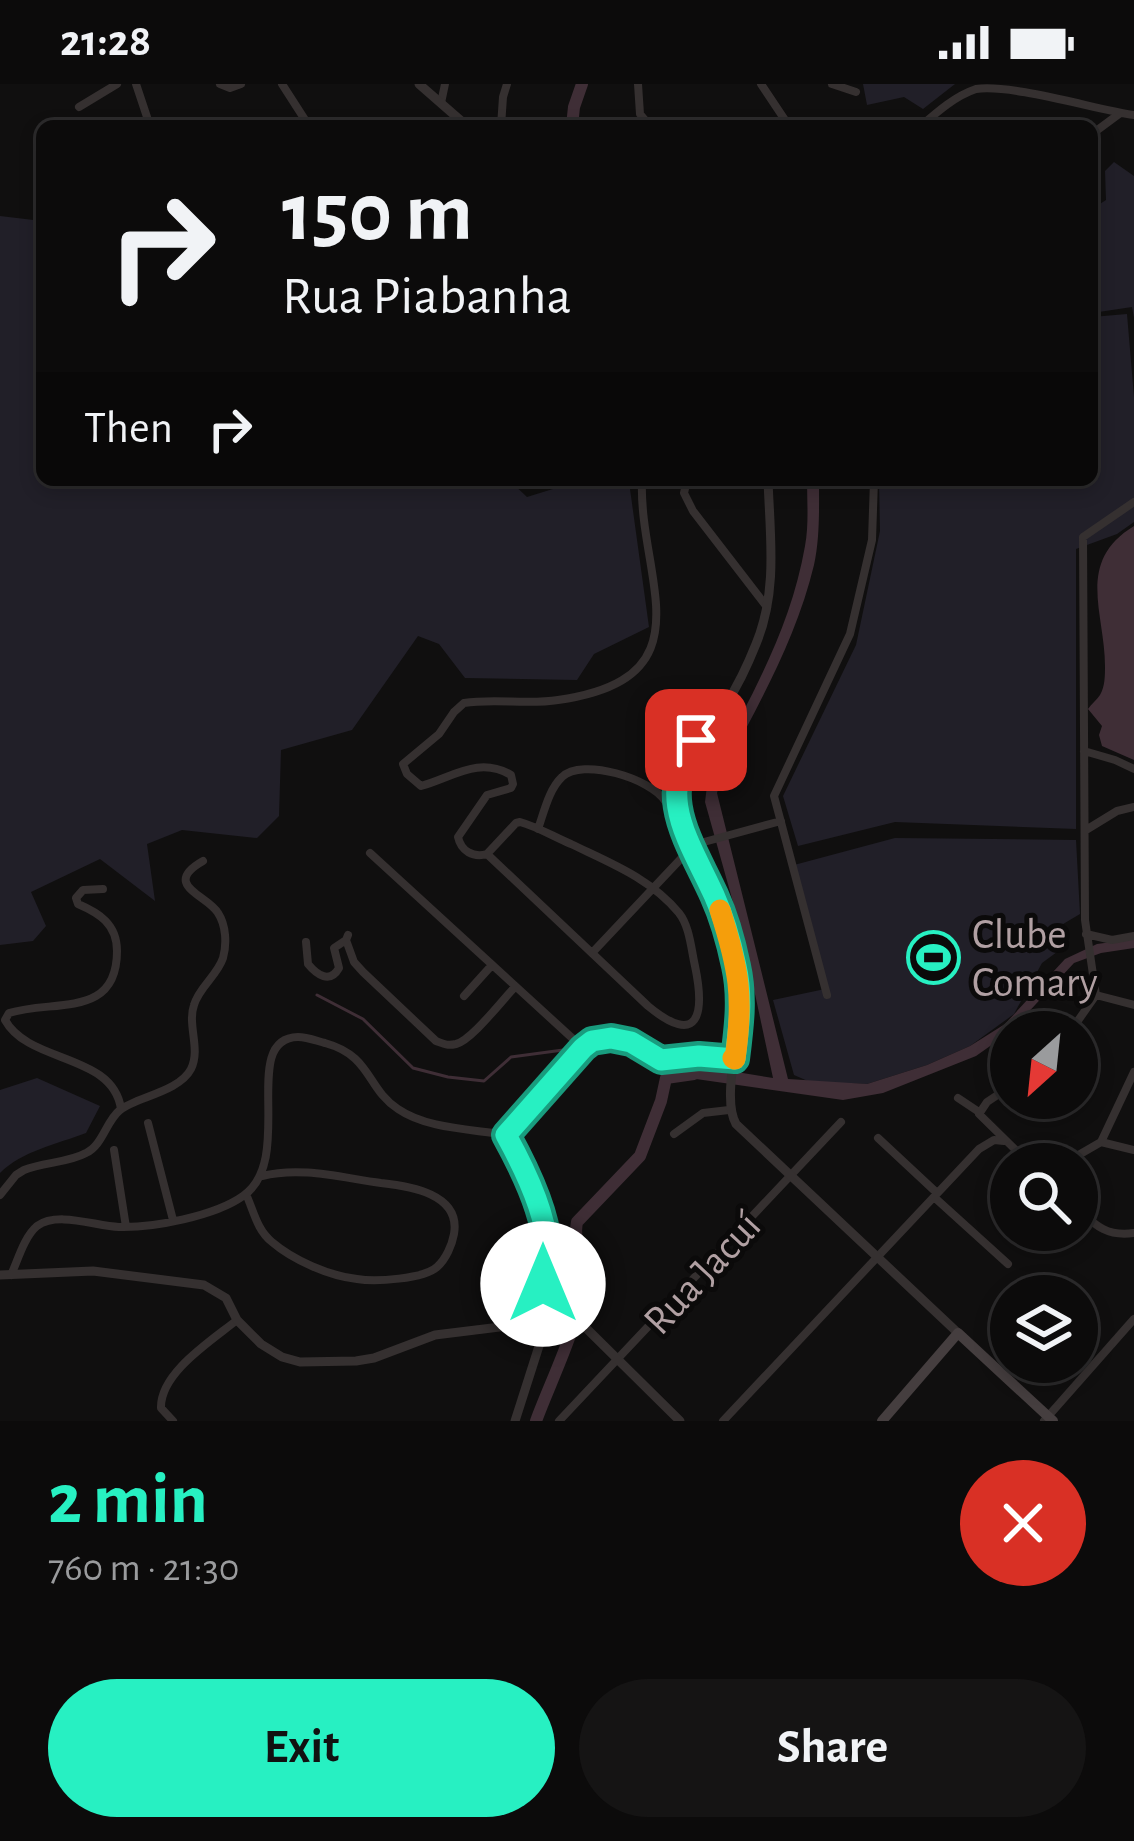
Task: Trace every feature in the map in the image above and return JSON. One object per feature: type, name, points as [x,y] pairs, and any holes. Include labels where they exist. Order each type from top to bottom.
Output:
[{"type":"main road","points":[[882,1421],[958,1334],[1048,1420]]},
{"type":"street","points":[[80,107],[117,84]]},
{"type":"street","points":[[136,84],[148,120]]},
{"type":"street","points":[[220,84],[230,88],[241,84]]},
{"type":"street","points":[[282,84],[305,120]]},
{"type":"street","points":[[419,84],[460,120]]},
{"type":"street","points":[[441,103],[445,84]]},
{"type":"street","points":[[501,120],[507,84]]},
{"type":"street","points":[[638,84],[640,120]]},
{"type":"street","points":[[761,84],[785,120]]},
{"type":"street","points":[[832,84],[856,92]]},
{"type":"street","points":[[928,120],[948,103],[987,88],[1040,94],[1134,115]]},
{"type":"street","points":[[1098,130],[1120,113]]},
{"type":"street","points":[[640,114],[645,120]]},
{"type":"street","points":[[487,854],[666,1021],[683,1027],[696,1018],[700,991],[686,925],[652,889],[628,871],[524,822],[516,823],[487,854],[467,852],[458,836],[487,795],[511,788],[511,776],[498,768],[479,766],[421,786],[403,764],[439,734],[464,703],[562,700],[620,682],[636,669],[658,628],[642,486]]},
{"type":"street","points":[[686,486],[693,511],[768,607]]},
{"type":"street","points":[[687,852],[676,786],[680,766],[732,694],[757,644],[768,607],[772,582],[768,486]]},
{"type":"street","points":[[827,995],[775,803],[777,788],[850,634],[872,540],[874,486]]},
{"type":"street","points":[[1085,1011],[1096,995],[1087,939],[1083,537],[1134,502]]},
{"type":"street","points":[[1084,751],[1134,769]]},
{"type":"street","points":[[538,829],[561,777],[578,768],[597,769],[650,786],[662,796],[687,852],[717,901],[736,966],[741,1002],[729,1110],[736,1124],[958,1334]]},
{"type":"street","points":[[1085,831],[1117,811],[1134,807]]},
{"type":"street","points":[[592,952],[687,852],[713,839],[781,821]]},
{"type":"street","points":[[370,853],[583,1048]]},
{"type":"street","points":[[0,1195],[24,1170],[90,1151],[121,1109],[178,1082],[191,1068],[194,1005],[219,967],[225,948],[216,909],[193,895],[187,884],[190,870],[203,861]]},
{"type":"street","points":[[103,889],[83,890],[76,898],[78,904],[103,916],[116,939],[116,966],[105,989],[91,1000],[24,1009],[9,1013],[4,1020],[22,1040],[94,1072],[115,1090],[121,1109]]},
{"type":"street","points":[[1087,939],[1134,936]]},
{"type":"street","points":[[306,942],[308,964],[329,977],[339,968],[334,948],[347,937],[349,954],[363,972],[444,1044],[465,1040],[514,987]]},
{"type":"street","points":[[464,996],[492,965]]},
{"type":"street","points":[[1096,995],[1134,1005]]},
{"type":"street","points":[[5,1275],[30,1234],[49,1221],[126,1227],[223,1207],[246,1194],[261,1177],[270,1141],[270,1059],[276,1046],[286,1040],[299,1037],[332,1045],[357,1058],[400,1111],[506,1135]]},
{"type":"street","points":[[506,1135],[592,1041],[631,1042],[661,1060],[699,1056],[735,1063]]},
{"type":"street","points":[[1098,1144],[1134,1072]]},
{"type":"street","points":[[958,1098],[1006,1143]]},
{"type":"street","points":[[980,1115],[990,1106]]},
{"type":"street","points":[[674,1134],[703,1113],[729,1110]]},
{"type":"street","points":[[979,1149],[983,1137],[980,1115]]},
{"type":"street","name":"Rua Jacuí","points":[[559,1421],[841,1121]]},
{"type":"street","points":[[148,1123],[172,1220]]},
{"type":"street","points":[[506,1135],[520,1161],[547,1248],[544,1294],[548,1321],[515,1421]]},
{"type":"street","points":[[878,1138],[1008,1264]]},
{"type":"street","points":[[723,1421],[979,1149],[994,1140],[1004,1141]]},
{"type":"street","points":[[1101,1142],[1134,1150]]},
{"type":"street","points":[[113,1150],[126,1227]]},
{"type":"street","points":[[246,1194],[256,1222],[272,1242],[308,1263],[358,1280],[403,1278],[434,1270],[451,1245],[456,1228],[449,1208],[422,1190],[300,1171],[261,1177]]},
{"type":"street","points":[[1098,1227],[1111,1234],[1134,1232]]},
{"type":"street","points":[[5,1275],[93,1271],[204,1285],[226,1298],[237,1320],[261,1344],[300,1362],[356,1361],[435,1335],[566,1319],[579,1323],[680,1421]]},
{"type":"street","points":[[1048,1420],[1134,1319]]},
{"type":"street","points":[[173,1421],[161,1408],[166,1383],[237,1320]]},
{"type":"shaded area","points":[[863,84],[955,84],[923,109],[904,97],[867,105]]},
{"type":"shaded area","points":[[1114,162],[1134,176],[1134,318],[1132,307],[1098,312],[1098,205],[1106,200],[1105,171]]},
{"type":"shaded area","points":[[0,216],[36,220],[36,486],[515,486],[527,497],[563,486],[630,489],[649,627],[594,654],[577,680],[465,678],[439,644],[418,636],[352,730],[281,750],[279,816],[257,838],[182,830],[147,844],[155,901],[100,859],[31,892],[46,926],[33,941],[0,945]]},
{"type":"shaded area","points":[[1127,314],[1134,397],[1134,522],[1117,534],[1076,549],[1076,829],[895,822],[798,846],[783,796],[856,645],[880,531],[879,486],[1098,486],[1098,316]]},
{"type":"shaded area","points":[[807,486],[819,486],[816,555],[806,593],[717,793],[788,1079],[867,1084],[927,1065],[990,1033],[990,1046],[976,1056],[883,1093],[843,1100],[679,1080],[678,1069],[694,1065],[773,1078],[743,938],[705,802],[708,778],[766,666],[789,608],[806,538]]},
{"type":"shaded area","points":[[1134,526],[1134,760],[1102,746],[1102,726],[1088,709],[1100,695],[1105,677],[1099,572],[1116,540]]},
{"type":"shaded area","name":"Clube Comary","points":[[895,838],[1076,840],[1080,914],[1053,930],[1057,952],[1042,963],[1016,1011],[990,1011],[990,1031],[970,1046],[867,1084],[810,1082],[794,1075],[773,1000],[825,989],[794,865]]},
{"type":"shaded area","points":[[1134,939],[1134,948],[1074,963],[1029,1011],[1017,1011],[1065,959],[1097,944]]},
{"type":"shaded area","points":[[37,1078],[100,1106],[86,1133],[29,1154],[0,1173],[0,1090]]},
{"type":"waterway","points":[[573,120],[582,84]]},
{"type":"waterway","points":[[317,995],[363,1019],[413,1068],[448,1077],[484,1081],[511,1057],[578,1048]]},
{"type":"waterway","points":[[663,1064],[666,1078]]},
{"type":"waterway","points":[[536,1421],[582,1294],[584,1270],[577,1222],[640,1156],[666,1078],[694,1074]]},
{"type":"slow traffic","points":[[720,910],[740,987],[733,1058]]},
{"type":"place","name":"Clube Comary","points":[[933,957]]},
{"type":"route","points":[[543,1284],[544,1229],[506,1135],[592,1041],[622,1039],[661,1060],[735,1059],[741,1002],[736,966],[717,901],[680,823],[676,786],[683,758],[696,740]]}]
